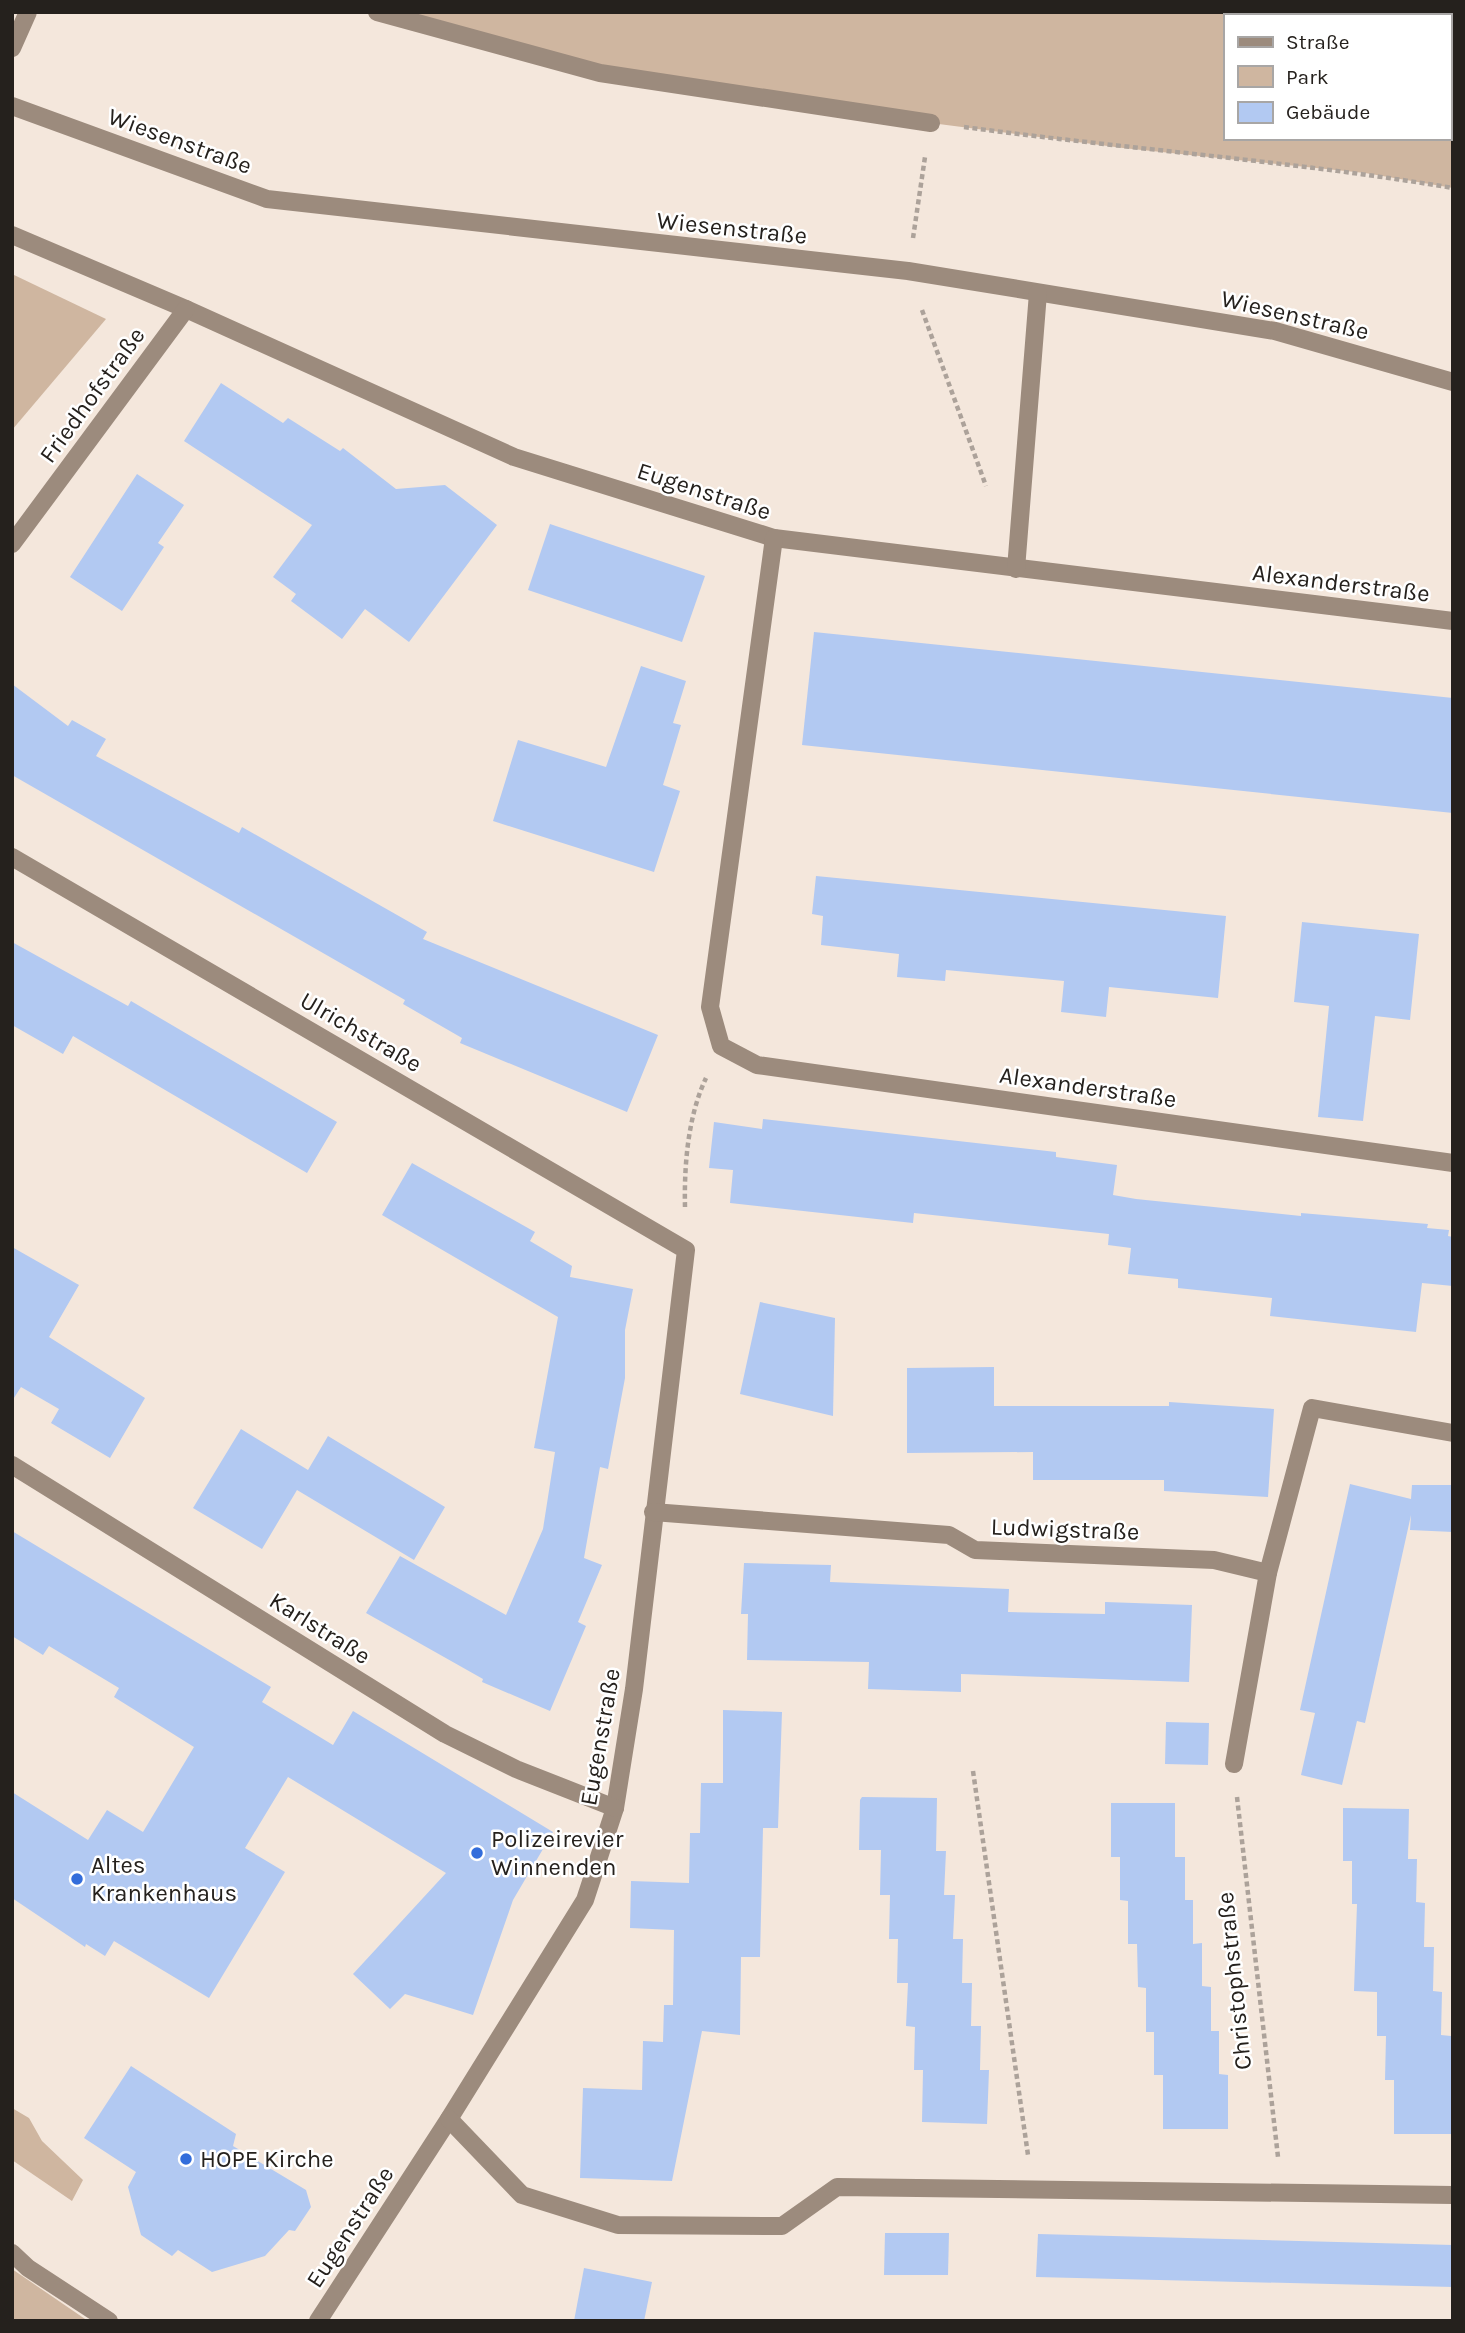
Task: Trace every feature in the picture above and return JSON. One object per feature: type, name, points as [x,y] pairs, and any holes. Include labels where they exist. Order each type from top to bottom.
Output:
[{"type":"street","points":[[12,48],[28,12]]},
{"type":"street","points":[[377,12],[600,73],[930,123]]},
{"type":"street","name":"Wiesenstraße","points":[[12,106],[267,199],[908,271],[1275,331],[1453,382]]},
{"type":"street","name":"Eugenstraße","points":[[12,235],[186,309],[514,457],[774,538],[710,1007],[721,1046]]},
{"type":"street","points":[[1016,569],[1038,293]]},
{"type":"street","name":"Friedhofstraße","points":[[12,544],[186,309]]},
{"type":"street","name":"Alexanderstraße","points":[[774,538],[1453,621]]},
{"type":"street","name":"Ulrichstraße","points":[[12,857],[686,1250]]},
{"type":"street","name":"Alexanderstraße","points":[[721,1046],[757,1065],[1453,1163]]},
{"type":"street","name":"Eugenstraße","points":[[318,2321],[449,2119],[585,1900],[615,1808],[634,1689],[686,1250]]},
{"type":"street","points":[[1234,1764],[1268,1573],[1312,1408],[1453,1433]]},
{"type":"street","name":"Karlstraße","points":[[12,1465],[445,1734],[516,1769],[615,1808]]},
{"type":"street","name":"Ludwigstraße","points":[[653,1512],[949,1535],[975,1550],[1214,1560],[1268,1573]]},
{"type":"street","points":[[449,2119],[522,2195],[618,2225],[782,2226],[837,2187],[1453,2195]]},
{"type":"street","points":[[12,2253],[28,2268],[109,2321]]},
{"type":"path","points":[[988,491],[908,271],[930,123],[1123,148],[1365,173],[1453,188]]},
{"type":"path","points":[[684,1182],[697,1096]]},
{"type":"path","name":"Christophstraße","points":[[1234,1764],[1282,2193]]},
{"type":"path","points":[[974,1771],[1033,2190]]},
{"type":"green space","points":[[377,12],[1453,12],[1453,188],[1365,173],[1123,148],[931,123],[600,73]]},
{"type":"green space","points":[[12,274],[106,319],[12,430]]},
{"type":"green space","points":[[12,2108],[29,2118],[42,2141],[83,2180],[72,2201],[12,2160]]},
{"type":"green space","points":[[12,2269],[88,2321],[12,2321]]},
{"type":"building","points":[[221,383],[283,423],[288,418],[340,451],[343,448],[396,489],[445,485],[497,525],[409,642],[365,609],[342,639],[291,601],[296,594],[273,577],[312,525],[184,441]]},
{"type":"building","points":[[137,474],[184,505],[158,543],[164,547],[122,611],[70,577]]},
{"type":"building","points":[[550,524],[705,576],[682,642],[528,590]]},
{"type":"building","points":[[814,632],[1453,698],[1453,813],[802,745]]},
{"type":"building","points":[[641,666],[686,681],[673,723],[681,725],[663,785],[680,791],[654,872],[493,821],[518,740],[606,767]]},
{"type":"building","points":[[12,684],[68,726],[72,720],[106,739],[96,756],[239,833],[242,827],[427,932],[423,939],[658,1035],[627,1112],[460,1043],[462,1038],[403,1004],[405,1000],[12,775]]},
{"type":"building","points":[[816,876],[1226,916],[1218,998],[1109,987],[1106,1017],[1061,1012],[1064,981],[946,970],[945,981],[897,977],[899,954],[821,945],[823,916],[812,914]]},
{"type":"building","points":[[1302,922],[1419,934],[1410,1020],[1375,1016],[1363,1121],[1318,1117],[1329,1006],[1294,1002]]},
{"type":"building","points":[[12,942],[128,1006],[131,1001],[337,1122],[307,1173],[73,1036],[63,1054],[12,1025]]},
{"type":"building","points":[[763,1119],[1056,1152],[1056,1157],[1117,1165],[1113,1195],[1136,1199],[1301,1216],[1301,1213],[1428,1224],[1427,1228],[1449,1230],[1448,1236],[1453,1237],[1453,1286],[1422,1283],[1416,1332],[1270,1316],[1272,1298],[1178,1288],[1178,1279],[1128,1274],[1131,1248],[1108,1245],[1109,1234],[914,1213],[913,1223],[730,1203],[733,1170],[709,1168],[714,1122],[762,1129]]},
{"type":"building","points":[[412,1163],[535,1232],[530,1241],[572,1266],[570,1277],[633,1289],[625,1330],[625,1378],[608,1469],[600,1467],[584,1558],[602,1565],[578,1622],[586,1626],[550,1711],[482,1682],[483,1679],[366,1613],[400,1556],[506,1615],[543,1529],[555,1452],[534,1448],[558,1317],[382,1215]]},
{"type":"building","points":[[12,1247],[79,1285],[49,1337],[145,1398],[110,1458],[51,1423],[59,1409],[21,1387],[12,1401]]},
{"type":"building","points":[[760,1302],[835,1318],[833,1416],[740,1394]]},
{"type":"building","points":[[994,1367],[994,1406],[1169,1406],[1169,1402],[1274,1409],[1268,1497],[1164,1491],[1164,1480],[1033,1480],[1033,1452],[907,1453],[907,1368]]},
{"type":"building","points":[[241,1429],[308,1470],[328,1436],[445,1507],[414,1560],[297,1490],[262,1549],[193,1508]]},
{"type":"building","points":[[1350,1484],[1411,1499],[1412,1485],[1453,1485],[1453,1532],[1410,1530],[1411,1515],[1365,1723],[1357,1721],[1342,1785],[1301,1775],[1315,1713],[1300,1710]]},
{"type":"building","points":[[12,1531],[271,1687],[262,1702],[333,1745],[353,1711],[553,1832],[513,1900],[473,2015],[405,1994],[390,2009],[353,1974],[446,1873],[288,1777],[245,1848],[285,1872],[209,1998],[114,1941],[105,1956],[86,1944],[85,1947],[12,1898],[12,1792],[88,1840],[107,1810],[143,1832],[194,1747],[114,1697],[119,1688],[49,1646],[43,1655],[12,1636]]},
{"type":"building","points":[[744,1563],[831,1565],[830,1582],[1009,1589],[1008,1612],[1105,1614],[1105,1602],[1192,1605],[1189,1682],[961,1674],[961,1692],[868,1689],[869,1662],[747,1660],[748,1614],[741,1614]]},
{"type":"building","points":[[723,1710],[782,1712],[778,1828],[763,1828],[760,1957],[741,1957],[740,2035],[702,2031],[672,2181],[580,2178],[583,2088],[642,2090],[643,2041],[663,2042],[664,2005],[673,2005],[674,1930],[630,1928],[631,1881],[689,1883],[690,1833],[700,1833],[701,1783],[723,1783]]},
{"type":"building","points":[[1166,1722],[1209,1723],[1208,1765],[1165,1764]]},
{"type":"building","points":[[862,1797],[937,1798],[936,1851],[946,1851],[944,1895],[955,1895],[953,1939],[963,1939],[962,1983],[972,1983],[971,2026],[981,2026],[980,2070],[989,2070],[987,2124],[922,2122],[923,2070],[914,2070],[915,2027],[906,2026],[908,1983],[897,1983],[898,1939],[889,1939],[890,1895],[880,1895],[881,1850],[859,1850]]},
{"type":"building","points":[[1111,1803],[1175,1803],[1175,1857],[1185,1857],[1185,1900],[1193,1900],[1193,1944],[1202,1943],[1202,1986],[1211,1987],[1211,2031],[1219,2031],[1219,2074],[1228,2075],[1228,2129],[1163,2129],[1163,2075],[1154,2075],[1154,2032],[1146,2032],[1146,1988],[1138,1987],[1137,1944],[1128,1944],[1128,1901],[1120,1900],[1120,1857],[1111,1857]]},
{"type":"building","points":[[1343,1808],[1409,1809],[1408,1859],[1417,1859],[1416,1902],[1425,1903],[1424,1947],[1434,1947],[1433,1991],[1442,1992],[1441,2035],[1451,2036],[1453,2134],[1394,2134],[1394,2080],[1385,2080],[1386,2036],[1377,2036],[1377,1992],[1354,1991],[1357,1904],[1352,1904],[1352,1861],[1343,1861]]},
{"type":"building","name":"HOPE Kirche","points":[[131,2066],[236,2134],[233,2146],[306,2190],[311,2207],[295,2231],[289,2230],[265,2256],[212,2272],[178,2250],[172,2256],[141,2235],[128,2187],[136,2172],[84,2138]]},
{"type":"building","points":[[885,2233],[949,2233],[948,2275],[884,2275]]},
{"type":"building","points":[[1038,2234],[1453,2245],[1453,2287],[1036,2277]]},
{"type":"building","points":[[584,2268],[652,2282],[644,2321],[574,2321]]},
{"type":"place","name":"Polizeirevier Winnenden","points":[[477,1853]]},
{"type":"place","name":"Altes Krankenhaus","points":[[77,1879]]},
{"type":"place","name":"HOPE Kirche","points":[[186,2159]]}]
